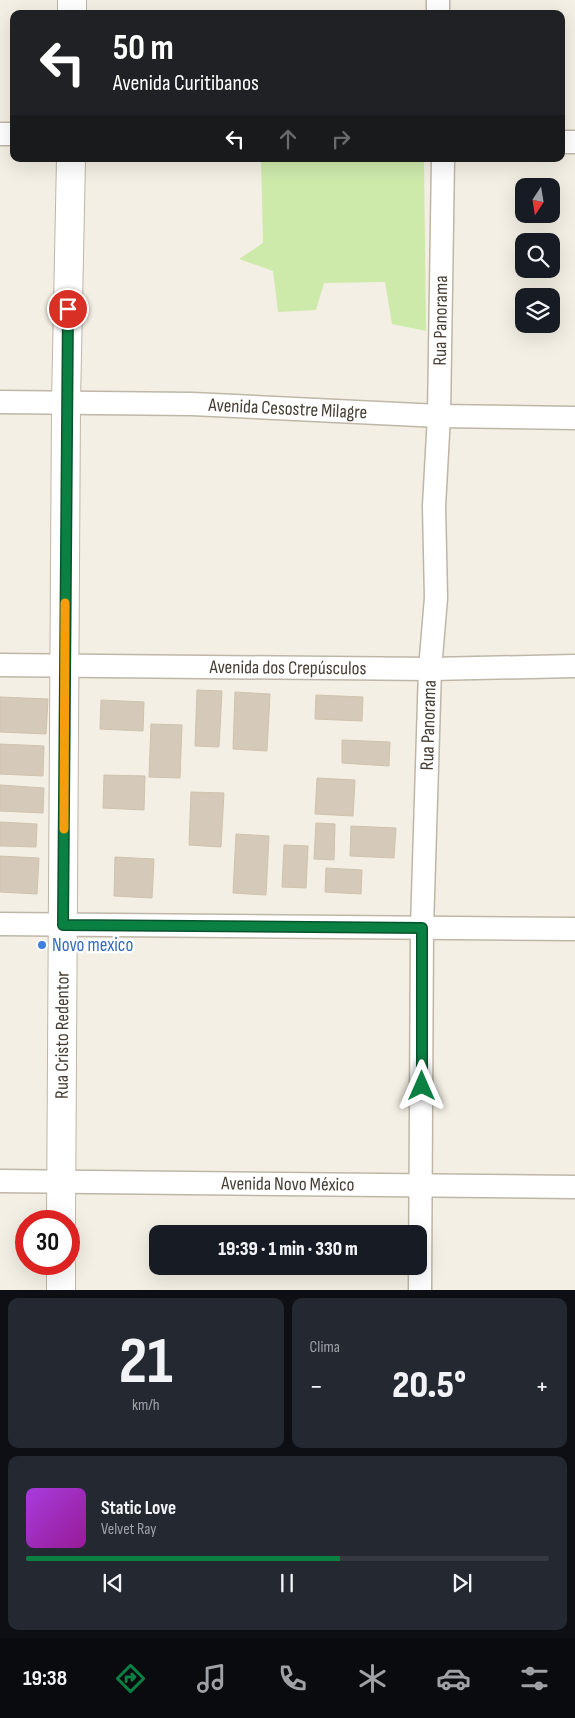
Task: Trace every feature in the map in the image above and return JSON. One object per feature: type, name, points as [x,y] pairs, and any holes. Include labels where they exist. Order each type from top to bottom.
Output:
[{"type":"street","name":"Rua Cristo Redentor","points":[[61,1210],[66,402],[71,162]]},
{"type":"street","name":"Rua Panorama","points":[[420,1290],[422,928],[430,669],[436,598],[434,506],[439,416],[443,162]]},
{"type":"street","name":"Avenida Cesostre Milagre","points":[[0,402],[192,404],[439,416],[575,418]]},
{"type":"street","name":"Avenida dos Crepúsculos","points":[[0,665],[430,669],[575,666]]},
{"type":"street","points":[[0,924],[575,929]]},
{"type":"street","name":"Avenida Novo México","points":[[0,1181],[575,1187]]},
{"type":"street","points":[[61,1275],[61,1290]]},
{"type":"green space","points":[[261,162],[424,162],[426,331],[392,324],[385,282],[324,283],[316,310],[278,312],[273,271],[239,259],[263,243]]},
{"type":"building","points":[[197,690],[222,691],[219,747],[195,746]]},
{"type":"building","points":[[235,692],[270,694],[267,751],[233,749]]},
{"type":"building","points":[[316,695],[363,697],[362,721],[315,719]]},
{"type":"building","points":[[0,697],[48,699],[46,734],[0,732]]},
{"type":"building","points":[[101,700],[144,702],[143,731],[100,729]]},
{"type":"building","points":[[151,724],[182,725],[180,778],[149,777]]},
{"type":"building","points":[[342,740],[390,742],[389,766],[342,763]]},
{"type":"building","points":[[0,744],[44,746],[43,776],[0,774]]},
{"type":"building","points":[[104,775],[145,776],[144,810],[103,808]]},
{"type":"building","points":[[317,778],[355,780],[353,816],[315,814]]},
{"type":"building","points":[[0,785],[44,788],[43,813],[0,811]]},
{"type":"building","points":[[191,792],[224,793],[221,847],[189,845]]},
{"type":"building","points":[[0,822],[37,824],[36,847],[0,846]]},
{"type":"building","points":[[316,823],[335,824],[334,860],[314,859]]},
{"type":"building","points":[[351,826],[396,828],[394,858],[350,856]]},
{"type":"building","points":[[236,834],[269,836],[266,895],[233,893]]},
{"type":"building","points":[[284,845],[308,846],[306,888],[282,887]]},
{"type":"building","points":[[0,856],[39,858],[37,894],[0,892]]},
{"type":"building","points":[[115,857],[154,859],[152,898],[114,896]]},
{"type":"building","points":[[326,868],[362,870],[361,894],[325,892]]},
{"type":"slow traffic","points":[[64,829],[65,603]]},
{"type":"place","name":"Novo mexico","points":[[42,945]]},
{"type":"route","points":[[68,309],[63,925],[422,928],[422,1086]]}]
